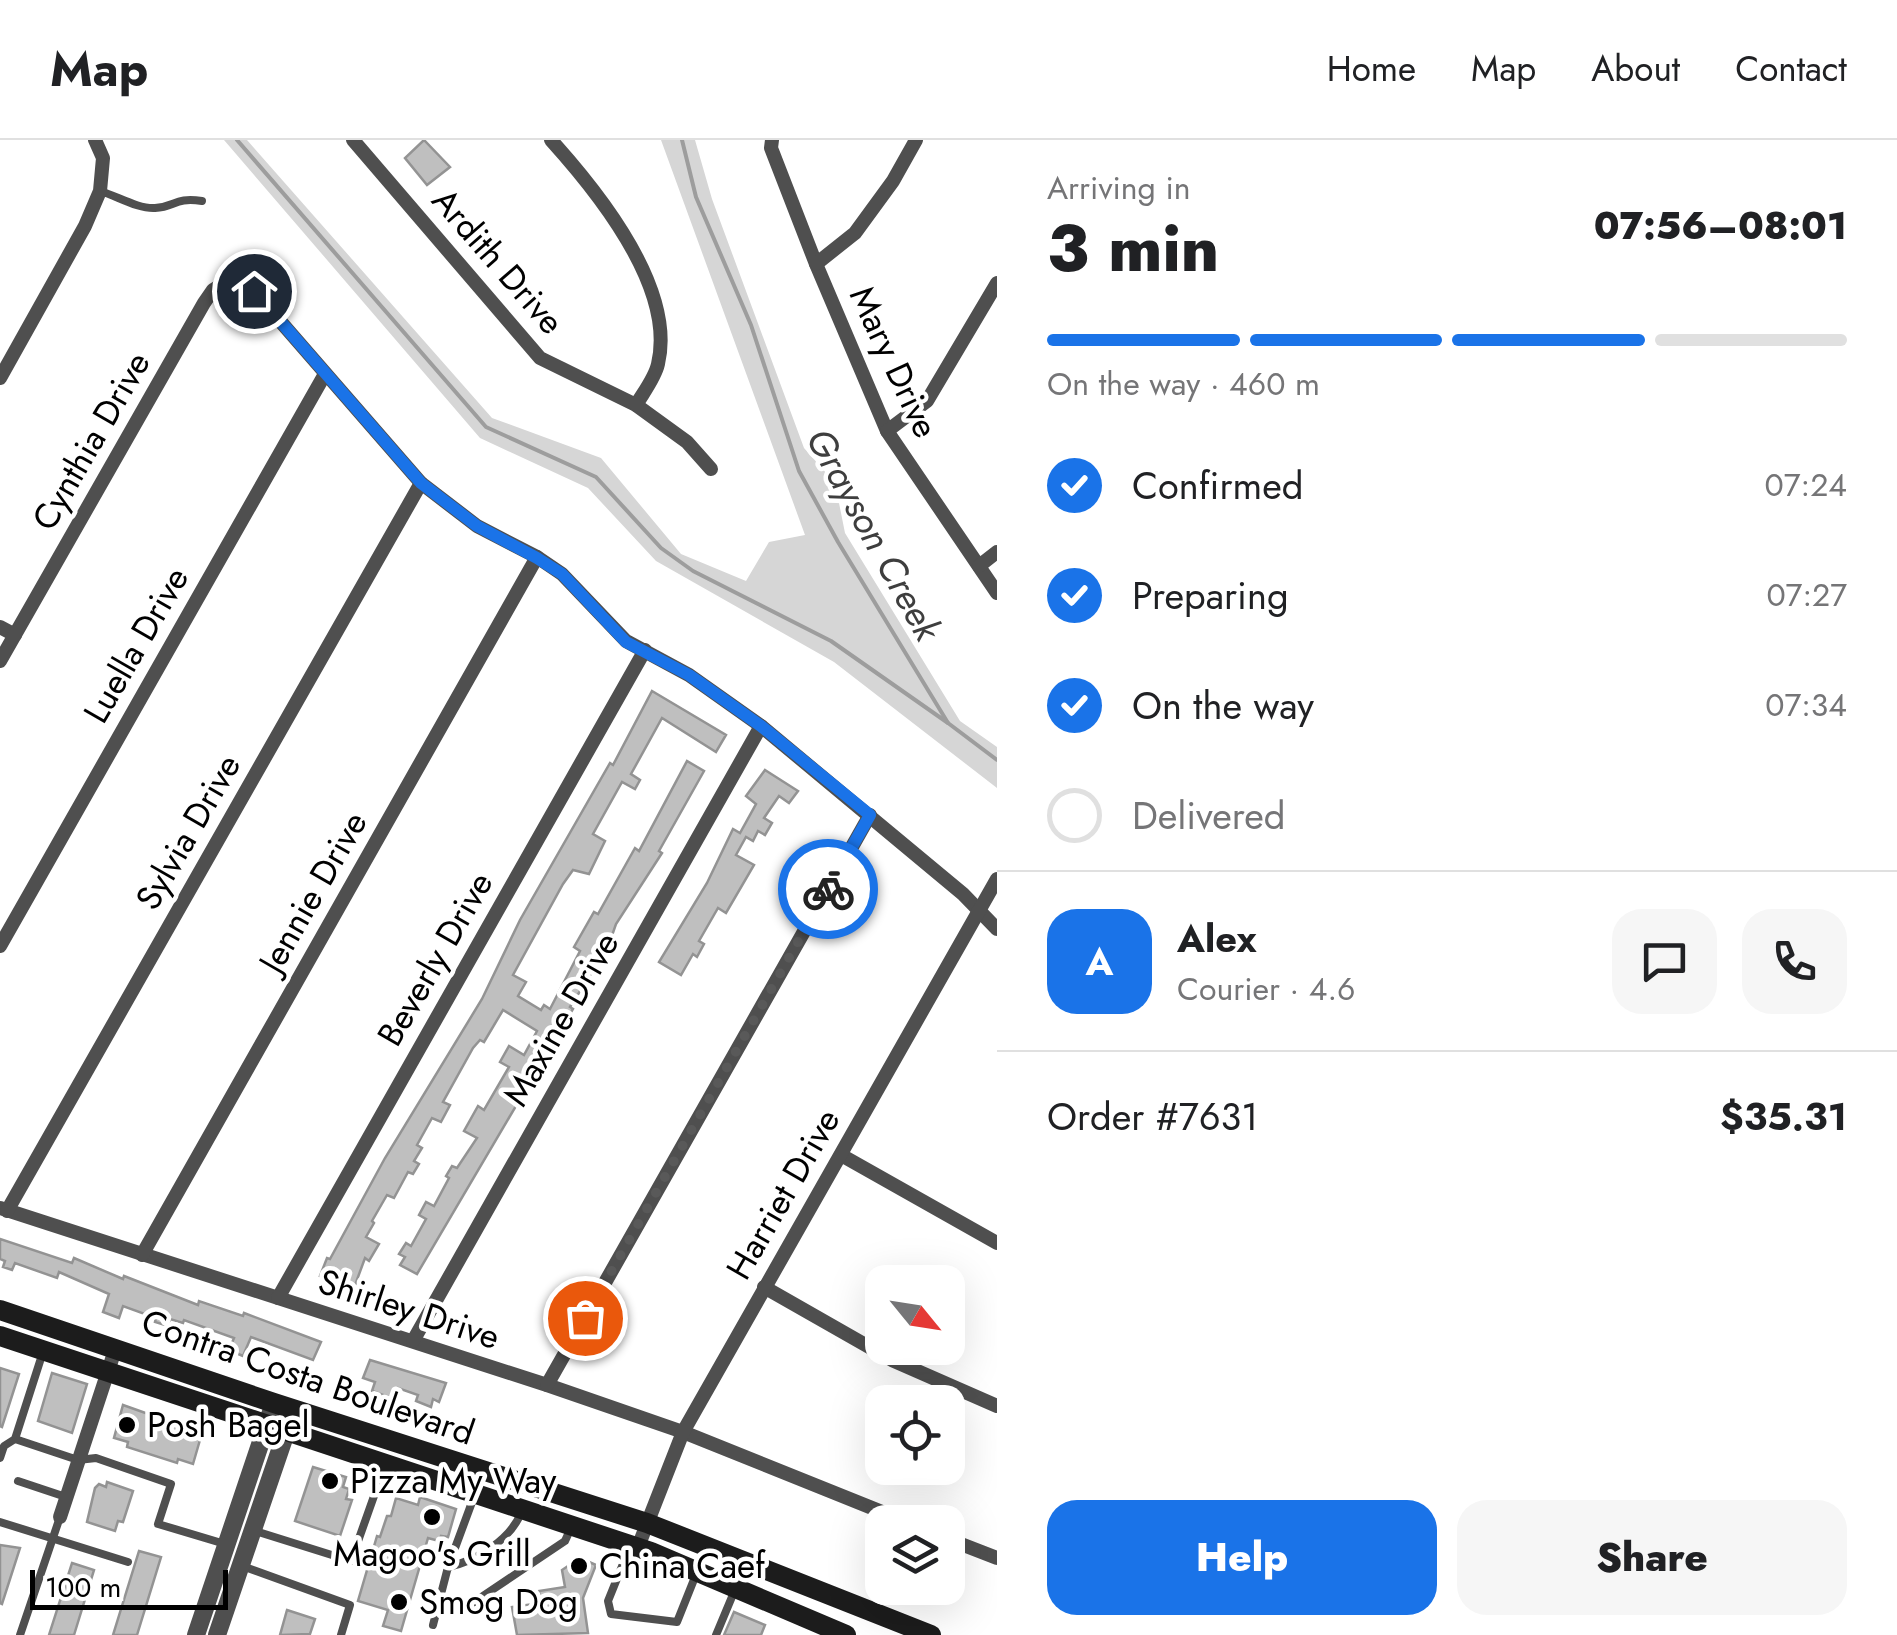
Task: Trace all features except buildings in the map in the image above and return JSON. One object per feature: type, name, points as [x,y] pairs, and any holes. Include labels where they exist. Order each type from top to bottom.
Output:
[{"type":"main road","name":"Contra Costa Boulevard","points":[[0,1310],[647,1523],[931,1635]]},
{"type":"main road","name":"Contra Costa Boulevard","points":[[0,1336],[634,1546],[736,1588],[807,1623],[846,1635]]},
{"type":"street","points":[[0,378],[86,226],[100,191],[104,158],[96,140]]},
{"type":"street","name":"Ardith Drive","points":[[353,140],[540,358],[636,405],[687,442],[711,469]]},
{"type":"street","points":[[551,140],[588,181],[640,259],[660,325],[658,366],[636,405]]},
{"type":"street","name":"Mary Drive","points":[[772,140],[816,264],[887,431],[997,593]]},
{"type":"street","points":[[816,264],[855,233],[893,182],[916,140]]},
{"type":"street","name":"Cynthia Drive","points":[[0,661],[213,290],[228,282],[254,291],[325,374]]},
{"type":"street","points":[[887,431],[927,400],[997,283]]},
{"type":"street","points":[[325,374],[421,483],[477,526],[562,574],[614,632],[689,675],[761,726],[870,815],[997,929]]},
{"type":"street","name":"Luella Drive","points":[[0,946],[325,374]]},
{"type":"street","name":"Sylvia Drive","points":[[4,1210],[421,483]]},
{"type":"street","points":[[979,566],[997,552]]},
{"type":"street","name":"Jennie Drive","points":[[142,1256],[537,558]]},
{"type":"street","points":[[0,627],[15,634]]},
{"type":"street","name":"Beverly Drive","points":[[278,1298],[645,650]]},
{"type":"street","name":"Maxine Drive","points":[[413,1341],[761,726]]},
{"type":"street","points":[[547,1385],[870,815]]},
{"type":"street","name":"Harriet Drive","points":[[634,1546],[647,1523],[682,1432],[997,879]]},
{"type":"street","points":[[840,1154],[997,1242]]},
{"type":"street","name":"Shirley Drive","points":[[4,1210],[547,1385],[682,1432],[865,1505]]},
{"type":"street","points":[[764,1287],[892,1360],[997,1406]]},
{"type":"street","points":[[60,1517],[116,1347]]},
{"type":"street","points":[[196,1635],[224,1552],[284,1406]]},
{"type":"street","points":[[217,1635],[252,1530],[276,1430]]},
{"type":"street","points":[[965,1546],[997,1558]]},
{"type":"lane","points":[[100,191],[143,207],[159,208],[182,198],[202,201]]},
{"type":"lane","points":[[0,1458],[4,1446],[15,1439],[43,1350]]},
{"type":"lane","points":[[15,1439],[78,1460],[96,1458],[171,1484],[158,1524],[224,1552],[241,1566],[350,1605],[341,1635]]},
{"type":"lane","points":[[252,1530],[350,1561],[386,1463]]},
{"type":"lane","points":[[18,1480],[66,1496]]},
{"type":"lane","points":[[432,1625],[475,1494]]},
{"type":"lane","points":[[448,1567],[468,1563],[515,1529],[522,1510]]},
{"type":"lane","points":[[20,1635],[60,1517]]},
{"type":"lane","points":[[0,1522],[128,1562]]},
{"type":"lane","points":[[471,1604],[566,1541],[572,1526]]},
{"type":"lane","points":[[634,1546],[608,1601],[611,1614],[676,1622],[697,1572]]},
{"type":"lane","points":[[716,1635],[736,1588]]},
{"type":"shaded area","points":[[224,140],[247,140],[492,418],[601,458],[681,554],[746,581],[769,542],[805,535],[661,140],[695,140],[712,199],[804,448],[835,483],[845,533],[960,721],[997,747],[997,788],[834,662],[656,561],[588,488],[480,438]]},
{"type":"waterway","points":[[237,140],[486,427],[596,477],[661,548],[693,571],[831,641],[948,723]]},
{"type":"waterway","name":"Grayson Creek","points":[[682,140],[696,197],[751,325],[799,471],[948,723],[997,760]]},
{"type":"way so far","points":[[585,1318],[828,889]]},
{"type":"place","name":"Posh Bagel","points":[[127,1425]]},
{"type":"place","name":"Pizza My Way","points":[[330,1481]]},
{"type":"place","name":"Magoo's Grill","points":[[432,1517]]},
{"type":"place","name":"China Caef","points":[[579,1566]]},
{"type":"place","name":"Smog Dog","points":[[399,1602]]},
{"type":"route","points":[[254,291],[440,500],[477,526],[562,574],[626,642],[689,675],[761,726],[870,815],[828,889]]}]
